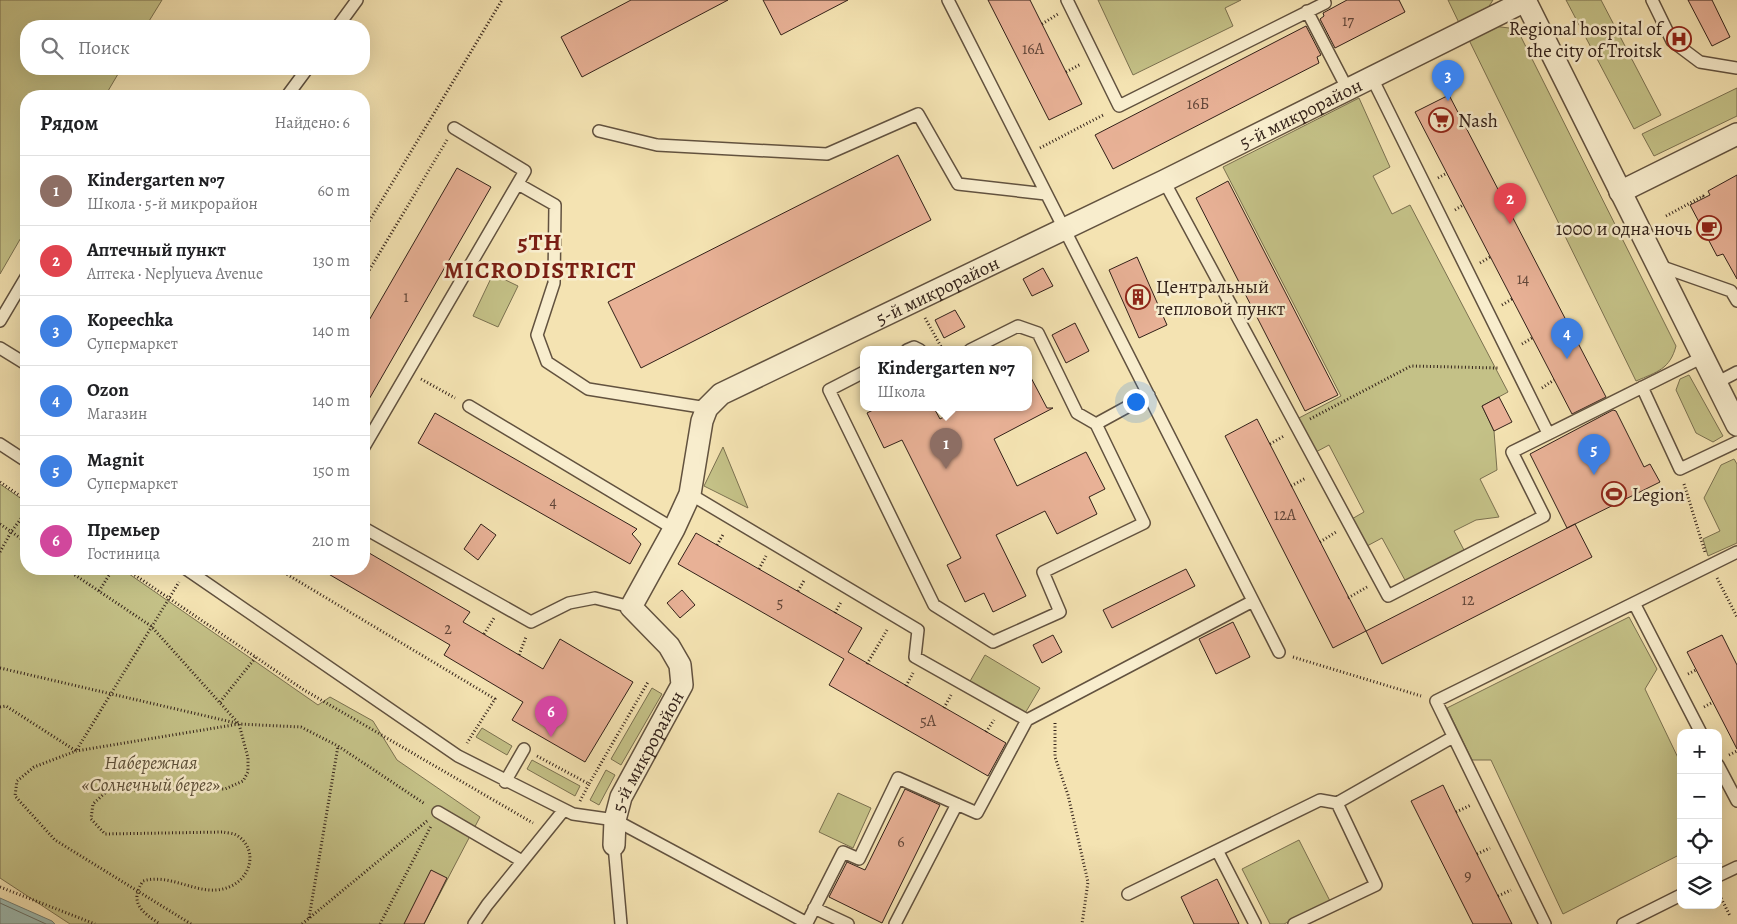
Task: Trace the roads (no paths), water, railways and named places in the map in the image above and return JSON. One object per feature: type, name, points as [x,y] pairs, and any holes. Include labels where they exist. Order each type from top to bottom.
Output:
[{"type":"street","name":"5-й микрорайон","points":[[614,844],[615,820],[621,797],[682,685],[680,665],[669,646],[631,607],[674,529],[690,494],[702,421],[708,408],[721,394],[1164,181],[1525,0]]},
{"type":"street","points":[[1525,0],[1737,425]]},
{"type":"street","points":[[1620,192],[1737,134]]},
{"type":"lane","points":[[343,20],[358,0]]},
{"type":"lane","points":[[948,0],[1279,652]]},
{"type":"lane","points":[[1067,0],[1119,106],[1325,3],[1324,0]]},
{"type":"lane","points":[[1652,0],[1672,41],[1700,62],[1737,68]]},
{"type":"lane","points":[[1307,12],[1348,90]]},
{"type":"lane","points":[[291,90],[303,75]]},
{"type":"lane","points":[[1372,78],[1548,433]]},
{"type":"lane","points":[[599,131],[657,145],[827,154],[918,114],[958,184],[1046,194]]},
{"type":"lane","points":[[370,437],[525,171],[454,128]]},
{"type":"lane","points":[[1164,181],[1388,596],[1544,516],[1512,452],[1703,357]]},
{"type":"lane","points":[[518,184],[555,205],[554,283],[537,335],[547,362],[588,389],[708,408]]},
{"type":"lane","points":[[1657,265],[1731,291],[1737,301]]},
{"type":"lane","points":[[0,321],[20,287]]},
{"type":"lane","points":[[860,374],[829,390],[934,605],[993,642],[1060,612],[1043,572],[1144,523],[1096,424],[1077,414],[1038,333],[1018,326],[978,346]]},
{"type":"lane","points":[[0,348],[20,360]]},
{"type":"lane","points":[[1716,383],[1737,372]]},
{"type":"lane","points":[[1642,387],[1680,469],[1737,442]]},
{"type":"lane","points":[[1096,424],[1149,395]]},
{"type":"lane","points":[[469,406],[674,529]]},
{"type":"lane","points":[[0,444],[20,457]]},
{"type":"lane","points":[[690,494],[918,630],[915,657],[1027,720]]},
{"type":"lane","points":[[370,531],[531,622],[569,603],[595,598],[631,607]]},
{"type":"lane","points":[[1545,924],[1436,701],[1737,552]]},
{"type":"lane","points":[[195,575],[458,756],[563,811],[615,820],[807,922],[843,852],[859,859],[898,778],[977,813],[1027,720],[1253,601]]},
{"type":"lane","points":[[1634,604],[1699,729]]},
{"type":"lane","points":[[1128,894],[1218,852],[1320,800],[1337,803],[1453,738]]},
{"type":"lane","points":[[505,782],[524,749]]},
{"type":"lane","points":[[1722,773],[1737,801]]},
{"type":"lane","points":[[1294,924],[1376,885],[1337,803]]},
{"type":"lane","points":[[895,924],[957,804]]},
{"type":"lane","points":[[474,924],[563,811]]},
{"type":"lane","points":[[438,812],[522,861]]},
{"type":"lane","points":[[614,844],[621,924]]},
{"type":"lane","points":[[1218,852],[1255,924]]},
{"type":"lane","points":[[1722,874],[1737,866]]},
{"type":"lane","points":[[1623,924],[1677,897]]},
{"type":"lane","points":[[814,908],[848,924]]},
{"type":"water","points":[[0,898],[52,921],[55,924],[0,924]]},
{"type":"place","name":"Regional hospital of the city of Troitsk","points":[[1679,39]]},
{"type":"place","name":"Kopeechka","points":[[1448,101]]},
{"type":"place","name":"Nash","points":[[1441,120]]},
{"type":"place","name":"Аптечный пункт","points":[[1510,224]]},
{"type":"place","name":"1000 и одна ночь","points":[[1709,228]]},
{"type":"place","name":"Центральный тепловой пункт","points":[[1138,297]]},
{"type":"place","name":"Ozon","points":[[1567,359]]},
{"type":"place","name":"Kindergarten №7","points":[[946,469]]},
{"type":"place","name":"Magnit","points":[[1594,475]]},
{"type":"place","name":"Legion","points":[[1614,494]]},
{"type":"place","name":"Премьер","points":[[551,737]]},
{"type":"district","name":"5TH MICRODISTRICT","points":[[540,256]]},
{"type":"park label","name":"Набережная «Солнечный берег»","points":[[151,773]]}]
